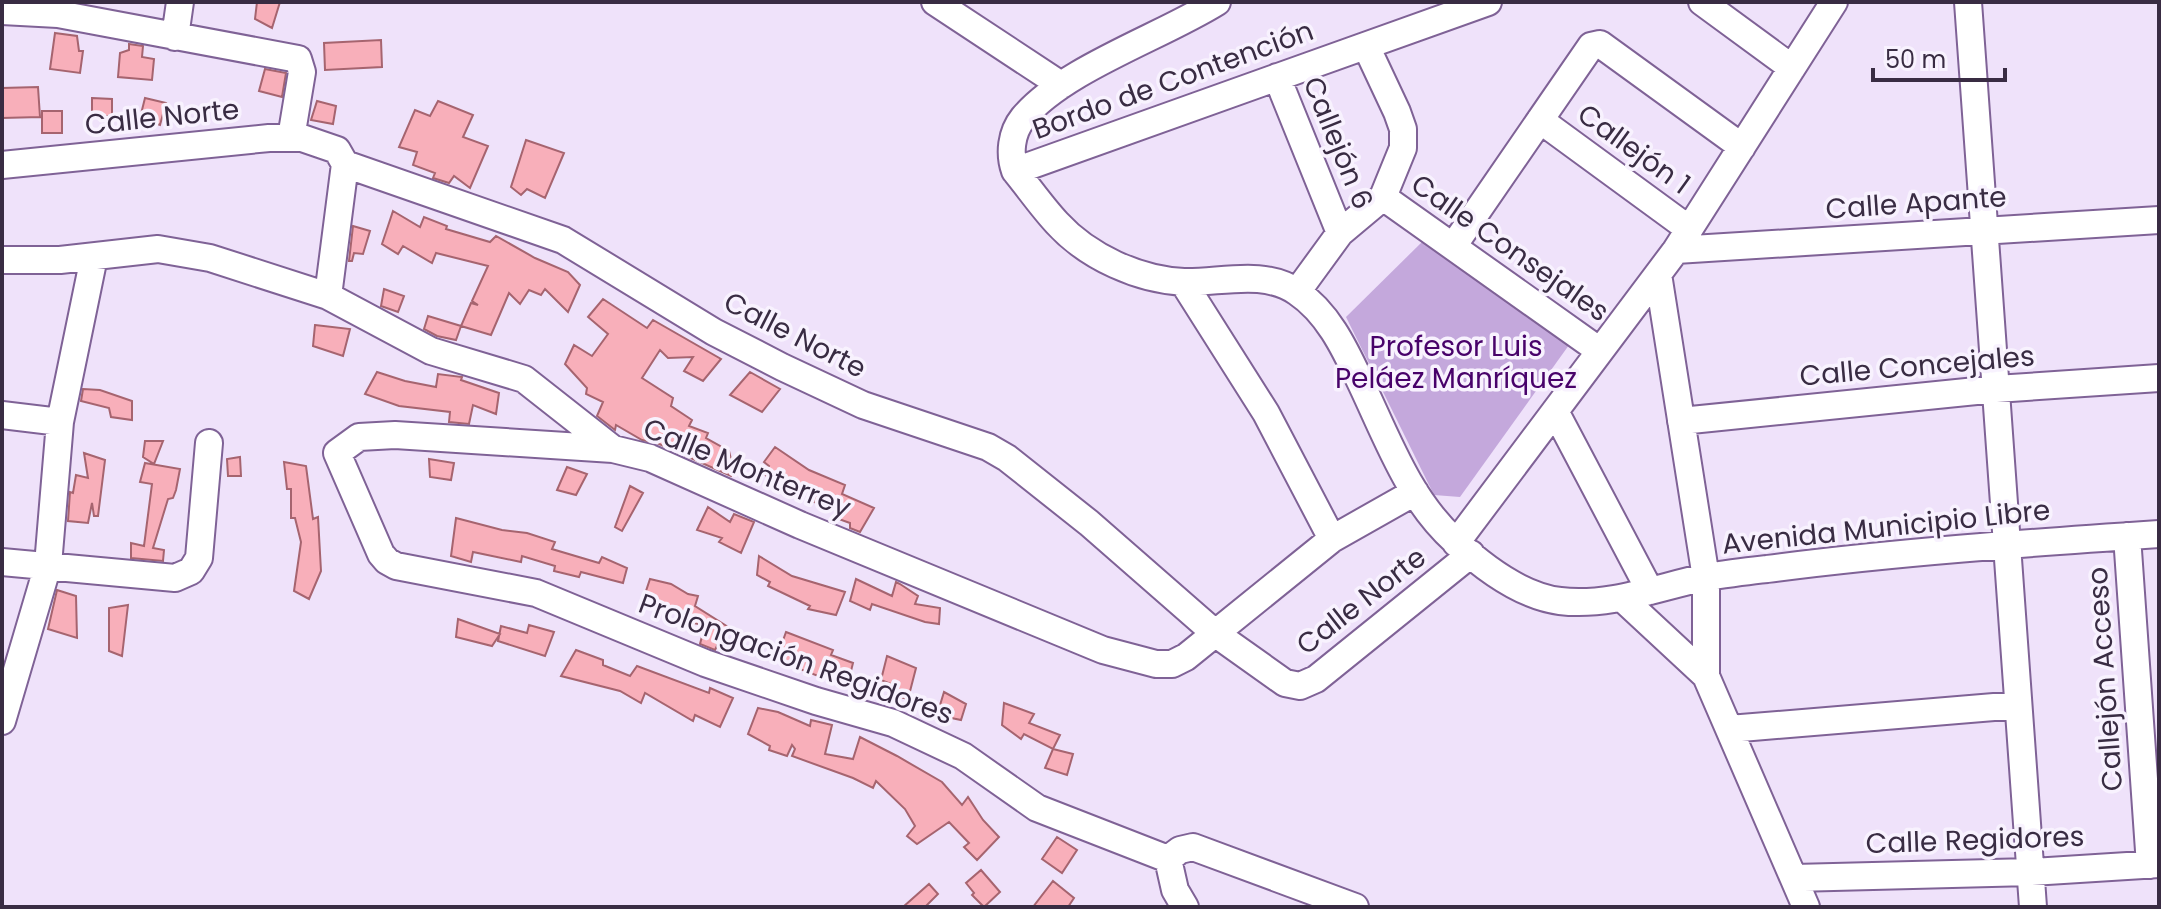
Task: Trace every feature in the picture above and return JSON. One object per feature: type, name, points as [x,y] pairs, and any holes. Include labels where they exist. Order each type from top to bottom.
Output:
[{"type":"street","points":[[175,37],[180,2]]},
{"type":"street","points":[[935,2],[1061,85]]},
{"type":"street","points":[[1217,2],[1061,85],[1022,119],[1012,140],[1015,171],[1060,226],[1118,266],[1144,276],[1183,282],[1251,279],[1278,283],[1297,292],[1340,233],[1383,197],[1403,148],[1403,129],[1366,46]]},
{"type":"street","name":"Bordo de Contención","points":[[1015,171],[1488,2]]},
{"type":"street","points":[[1702,2],[1792,68]]},
{"type":"street","points":[[1464,548],[1555,411],[1683,239],[1834,2]]},
{"type":"street","points":[[1968,2],[2033,907]]},
{"type":"street","points":[[2,11],[60,8],[175,37],[298,59],[302,72],[291,138]]},
{"type":"street","points":[[1454,245],[1591,46],[1600,44],[1742,147]]},
{"type":"street","name":"Callejón 6","points":[[1277,77],[1340,233]]},
{"type":"street","name":"Callejón 1","points":[[1540,120],[1683,239]]},
{"type":"street","name":"Calle Norte","points":[[2,165],[269,138],[302,138],[337,150],[345,164],[563,240],[714,332],[782,367],[863,405],[988,447],[1007,458],[1089,523],[1216,634],[1285,683],[1300,686],[1316,679],[1464,548]]},
{"type":"street","points":[[328,296],[345,164]]},
{"type":"street","name":"Calle Consejales","points":[[1383,197],[1600,351]]},
{"type":"street","name":"Calle Apante","points":[[1683,239],[1984,231],[2159,220]]},
{"type":"street","points":[[2,260],[94,257],[129,250],[158,249],[210,258],[328,296],[431,351],[524,379],[613,449]]},
{"type":"street","points":[[2,721],[48,565],[60,422],[94,257]]},
{"type":"street","points":[[1658,274],[1706,578],[1706,676],[1806,907]]},
{"type":"street","points":[[1183,282],[1266,413],[1332,539]]},
{"type":"street","name":"Avenida Municipio Libre","points":[[1297,292],[1324,317],[1341,342],[1424,508],[1464,548],[1529,593],[1558,601],[1622,598],[1706,578],[1769,569],[2007,545],[2159,534]]},
{"type":"street","name":"Calle Concejales","points":[[1681,421],[1996,389],[2159,378]]},
{"type":"street","points":[[1555,411],[1650,591]]},
{"type":"street","points":[[2,415],[60,422]]},
{"type":"street","name":"Calle Monterrey","points":[[381,554],[337,453],[359,437],[395,435],[613,449],[650,458],[800,525],[1103,650],[1156,664],[1172,664],[1216,634],[1332,539],[1415,492]]},
{"type":"street","points":[[2,562],[175,578],[191,571],[199,558],[209,443]]},
{"type":"street","name":"Callejón Acceso","points":[[2127,536],[2155,865]]},
{"type":"street","name":"Prolongación Regidores","points":[[381,554],[396,566],[536,593],[705,663],[816,701],[893,723],[963,756],[1037,808],[1168,859]]},
{"type":"street","points":[[1622,598],[1706,676]]},
{"type":"street","points":[[1729,729],[2018,705]]},
{"type":"street","points":[[1185,907],[1175,890],[1168,859],[1180,850],[1193,847],[1355,907]]},
{"type":"street","name":"Calle Regidores","points":[[1794,878],[2031,872],[2155,865]]},
{"type":"green space","name":"Profesor Luis Peláez Manríquez","points":[[1423,241],[1569,345],[1460,497],[1434,495],[1346,317]]},
{"type":"building","points":[[257,2],[280,2],[272,28],[255,19]]},
{"type":"building","points":[[55,33],[77,36],[79,51],[83,51],[80,73],[50,69]]},
{"type":"building","points":[[381,40],[382,67],[325,70],[324,43]]},
{"type":"building","points":[[129,44],[143,46],[142,57],[154,59],[152,80],[118,77],[120,53],[129,50]]},
{"type":"building","points":[[265,69],[286,73],[282,97],[259,91]]},
{"type":"building","points":[[38,87],[40,117],[2,118],[2,88]]},
{"type":"building","points":[[92,98],[112,99],[112,116],[92,116]]},
{"type":"building","points":[[145,98],[166,103],[160,125],[140,118]]},
{"type":"building","points":[[317,101],[336,106],[333,124],[311,120]]},
{"type":"building","points":[[438,101],[473,115],[463,137],[488,146],[470,188],[454,176],[449,183],[433,178],[435,173],[413,165],[417,152],[399,147],[415,110],[430,116]]},
{"type":"building","points":[[42,111],[62,111],[62,133],[42,133]]},
{"type":"building","points":[[526,140],[564,153],[545,198],[527,189],[521,195],[511,187]]},
{"type":"building","points":[[393,211],[420,227],[424,217],[447,226],[446,229],[490,242],[496,236],[568,272],[580,285],[568,312],[545,289],[541,295],[529,290],[520,304],[509,293],[491,335],[461,326],[471,303],[478,305],[472,301],[488,266],[436,253],[432,263],[403,246],[398,254],[382,244]]},
{"type":"building","points":[[353,226],[370,231],[363,254],[354,253],[352,261],[349,261]]},
{"type":"building","points":[[384,289],[404,296],[398,312],[381,306]]},
{"type":"building","points":[[603,299],[647,328],[653,320],[721,359],[703,381],[684,371],[693,357],[668,358],[660,350],[642,378],[673,398],[671,406],[692,420],[689,426],[708,433],[706,438],[729,451],[732,464],[736,467],[731,476],[657,443],[642,440],[616,425],[615,430],[597,416],[603,402],[586,394],[587,388],[565,364],[574,345],[592,356],[608,334],[588,317]]},
{"type":"building","points":[[428,316],[461,326],[456,340],[424,329]]},
{"type":"building","points":[[315,325],[350,329],[343,356],[313,346]]},
{"type":"building","points":[[377,372],[436,387],[438,374],[462,377],[461,380],[499,393],[496,414],[473,405],[469,424],[449,422],[450,412],[399,406],[365,394]]},
{"type":"building","points":[[750,372],[780,389],[762,412],[730,395]]},
{"type":"building","points":[[83,389],[100,390],[132,401],[132,420],[111,417],[109,408],[81,401]]},
{"type":"building","points":[[145,441],[163,441],[154,464],[143,457]]},
{"type":"building","points":[[775,447],[809,470],[845,485],[842,494],[874,508],[860,532],[850,528],[850,523],[836,518],[844,507],[813,502],[816,494],[787,484],[785,488],[765,475],[769,466],[764,462]]},
{"type":"building","points":[[84,453],[105,460],[98,516],[94,516],[92,503],[88,523],[68,521],[70,492],[73,493],[76,475],[88,478]]},
{"type":"building","points":[[240,457],[241,476],[228,476],[227,459]]},
{"type":"building","points":[[429,459],[454,463],[451,480],[430,477]]},
{"type":"building","points":[[284,462],[306,466],[313,519],[318,517],[321,571],[309,599],[294,591],[301,542],[295,518],[291,518],[291,489],[287,489]]},
{"type":"building","points":[[145,463],[180,469],[176,490],[173,498],[168,499],[153,548],[164,550],[163,561],[131,558],[131,543],[144,546],[152,484],[140,482]]},
{"type":"building","points":[[567,467],[587,474],[576,495],[557,490]]},
{"type":"building","points":[[630,486],[643,493],[622,531],[615,527]]},
{"type":"building","points":[[708,507],[730,522],[734,514],[754,522],[741,553],[719,542],[722,538],[697,530]]},
{"type":"building","points":[[456,518],[527,533],[555,542],[552,549],[599,563],[602,557],[627,568],[623,583],[581,572],[579,577],[554,571],[555,566],[522,556],[521,562],[473,552],[471,562],[451,556]]},
{"type":"building","points":[[759,556],[792,576],[845,592],[836,615],[808,609],[810,606],[768,586],[770,582],[757,575]]},
{"type":"building","points":[[650,579],[698,596],[695,606],[733,630],[725,629],[715,650],[700,644],[705,625],[675,620],[681,612],[645,594]]},
{"type":"building","points":[[856,579],[892,596],[896,582],[900,584],[918,596],[915,604],[940,608],[939,624],[872,604],[870,610],[850,601]]},
{"type":"building","points":[[57,590],[76,596],[77,638],[48,629]]},
{"type":"building","points":[[128,605],[122,656],[109,651],[109,608]]},
{"type":"building","points":[[458,619],[500,634],[492,646],[456,637]]},
{"type":"building","points":[[529,625],[554,632],[545,656],[498,641],[501,626],[527,633]]},
{"type":"building","points":[[786,632],[833,650],[831,655],[853,663],[847,687],[776,660]]},
{"type":"building","points":[[576,650],[603,660],[603,665],[630,676],[637,666],[709,693],[710,688],[733,698],[720,727],[695,715],[693,721],[645,693],[641,703],[620,691],[561,676]]},
{"type":"building","points":[[887,656],[916,668],[908,699],[888,694],[891,684],[881,680]]},
{"type":"building","points":[[944,692],[966,704],[961,720],[937,715]]},
{"type":"building","points":[[1004,703],[1034,714],[1029,723],[1060,735],[1053,749],[1024,734],[1021,739],[1002,725]]},
{"type":"building","points":[[758,708],[778,712],[810,726],[811,720],[832,725],[825,754],[853,759],[860,737],[897,756],[942,782],[962,805],[968,797],[999,837],[977,860],[964,847],[969,843],[949,822],[917,844],[907,836],[915,826],[905,809],[876,781],[873,788],[792,756],[795,749],[792,745],[787,756],[769,750],[770,746],[748,734]]},
{"type":"building","points":[[1053,749],[1073,754],[1067,775],[1045,768]]},
{"type":"building","points":[[1057,837],[1077,850],[1062,873],[1042,859]]},
{"type":"building","points":[[981,870],[1000,892],[984,907],[966,883]]},
{"type":"building","points":[[1053,881],[1074,898],[1068,907],[1033,907]]},
{"type":"building","points":[[929,884],[938,894],[925,907],[903,907]]}]
